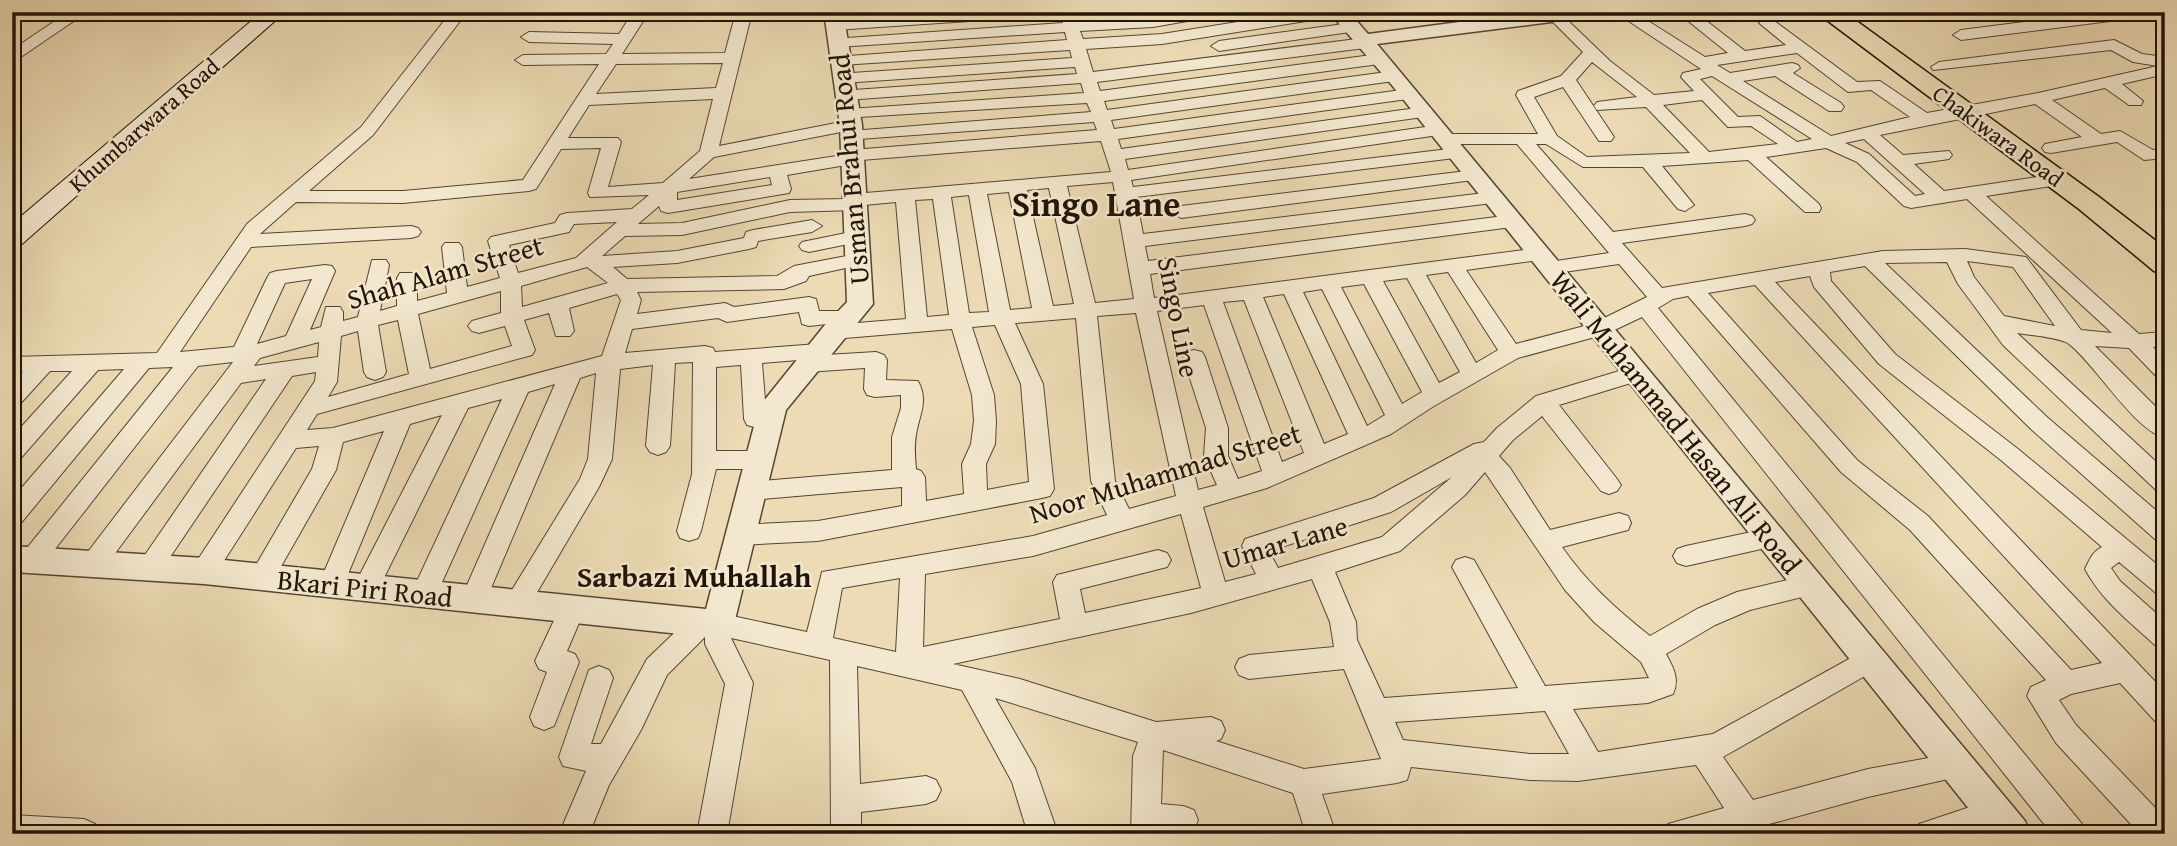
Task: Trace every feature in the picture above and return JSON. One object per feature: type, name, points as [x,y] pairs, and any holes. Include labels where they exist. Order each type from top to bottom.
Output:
[{"type":"main road","name":"Khumbarwara Road","points":[[12,239],[275,12]]},
{"type":"main road","name":"Chakiwara Road","points":[[1828,12],[2057,180],[2165,264]]},
{"type":"main road","name":"Chakiwara Road","points":[[1868,12],[2165,233]]},
{"type":"street","points":[[12,58],[79,12]]},
{"type":"street","points":[[12,516],[153,360],[254,228],[367,131],[459,12]]},
{"type":"street","points":[[292,195],[403,197],[529,185],[641,12]]},
{"type":"street","points":[[708,153],[744,12]]},
{"type":"street","points":[[708,153],[1028,12]]},
{"type":"street","points":[[845,91],[1085,72],[1153,22],[1210,12]]},
{"type":"street","points":[[620,230],[682,229],[778,209],[1057,181],[1124,184],[1391,75],[1555,16],[1583,12]]},
{"type":"street","points":[[1623,12],[1828,142],[1863,158],[1910,202],[2057,180]]},
{"type":"street","points":[[1685,12],[1741,56]]},
{"type":"street","points":[[2052,12],[2103,46]]},
{"type":"street","points":[[1961,35],[2141,12]]},
{"type":"street","points":[[1555,16],[1650,102],[1706,159]]},
{"type":"street","points":[[1767,23],[1854,88],[1874,85],[1924,119]]},
{"type":"street","points":[[529,37],[624,39]]},
{"type":"street","points":[[845,91],[1085,72],[1162,38],[1391,75],[1522,139],[1624,257],[1652,303],[2071,834]]},
{"type":"street","points":[[1162,38],[1171,53],[1391,75]]},
{"type":"street","points":[[1939,67],[2114,45],[2139,60],[2156,59],[2165,63]]},
{"type":"street","points":[[1716,70],[1741,56],[1798,48]]},
{"type":"street","points":[[1592,52],[1567,79],[1524,95],[1550,138],[1583,162],[1706,159],[1796,149],[1924,119],[2038,98],[2165,69]]},
{"type":"street","points":[[2055,53],[2135,101]]},
{"type":"street","points":[[523,60],[732,58]]},
{"type":"street","points":[[1796,149],[1755,120],[1734,123],[1689,77],[1716,70],[1786,69],[1835,107]]},
{"type":"street","points":[[556,144],[612,142],[597,193],[668,188],[668,207],[782,189],[777,171],[845,91],[1085,72],[1391,75]]},
{"type":"street","points":[[845,91],[1085,72],[1391,75]]},
{"type":"street","name":"Singo Line","points":[[1085,72],[1124,184],[1145,305],[1190,503],[1216,595]]},
{"type":"street","points":[[2146,74],[2165,85]]},
{"type":"street","points":[[1115,155],[1391,75]]},
{"type":"street","points":[[1124,184],[1391,75]]},
{"type":"street","name":"Wali Muhammad Hasan Ali Road","points":[[1391,75],[2003,823]]},
{"type":"street","points":[[1567,79],[1605,137]]},
{"type":"street","name":"Usman Brahui Road","points":[[710,623],[740,535],[772,407],[860,304],[855,202],[845,91]]},
{"type":"street","points":[[585,100],[723,93]]},
{"type":"street","points":[[1603,106],[1706,96]]},
{"type":"street","points":[[2038,98],[2098,140]]},
{"type":"street","points":[[1868,133],[1940,198]]},
{"type":"street","points":[[2051,148],[2120,136],[2150,156],[2165,153]]},
{"type":"street","points":[[1522,139],[1550,138]]},
{"type":"street","name":"Shah Alam Street","points":[[12,365],[192,359],[243,361],[295,342],[332,323],[367,323],[591,261],[620,230],[708,153]]},
{"type":"street","points":[[1753,155],[1812,208]]},
{"type":"street","points":[[1899,161],[1943,155]]},
{"type":"street","points":[[1648,161],[1685,205]]},
{"type":"street","points":[[1181,212],[1475,175]]},
{"type":"street","points":[[1057,181],[1086,310],[1103,481],[1123,522]]},
{"type":"street","points":[[1017,185],[1044,314]]},
{"type":"street","points":[[740,535],[818,531],[1042,489],[1032,384],[1013,338],[1001,318],[977,189]]},
{"type":"street","points":[[941,192],[960,321],[983,396],[983,444],[974,464],[976,501]]},
{"type":"street","points":[[1972,194],[2165,372]]},
{"type":"street","points":[[905,196],[917,325]]},
{"type":"street","points":[[1136,242],[1493,198]]},
{"type":"street","points":[[778,209],[784,230]]},
{"type":"street","points":[[310,407],[327,405],[524,350],[513,317],[512,282],[498,241],[562,228],[567,219],[637,215]]},
{"type":"street","points":[[1608,240],[1745,220]]},
{"type":"street","points":[[1139,269],[1512,221]]},
{"type":"street","points":[[591,261],[677,257],[784,230],[857,248]]},
{"type":"street","points":[[246,241],[411,232]]},
{"type":"street","points":[[452,247],[458,297]]},
{"type":"street","points":[[781,307],[786,277],[799,276],[801,271],[857,248]]},
{"type":"street","points":[[1954,255],[1965,279],[2011,340],[2156,467],[2165,485]]},
{"type":"street","name":"Noor Muhammad Street","points":[[831,649],[831,579],[1033,545],[1190,503],[1318,458],[1398,418],[1472,373],[1511,353],[1598,328],[1652,303],[1667,293],[1819,267],[1869,259],[1954,255],[2019,261],[2073,336],[2136,405],[2165,430]]},
{"type":"street","points":[[704,360],[751,356],[917,325],[1145,305],[1453,265],[1624,257]]},
{"type":"street","points":[[1869,259],[2040,424],[2165,533]]},
{"type":"street","points":[[517,603],[591,481],[600,459],[606,377],[631,300],[621,286],[591,261]]},
{"type":"street","points":[[375,372],[367,323],[379,265]]},
{"type":"street","points":[[1453,265],[1511,353]]},
{"type":"street","points":[[1819,267],[1821,282],[1887,359],[2010,455],[2165,586]]},
{"type":"street","points":[[93,564],[243,361],[277,278],[326,271],[309,312],[301,321],[295,342]]},
{"type":"street","points":[[1413,271],[1472,373]]},
{"type":"street","points":[[1370,276],[1435,395]]},
{"type":"street","points":[[1759,277],[2165,712]]},
{"type":"street","points":[[407,278],[407,312],[421,379]]},
{"type":"street","points":[[479,326],[621,286],[784,282]]},
{"type":"street","points":[[1329,282],[1398,418]]},
{"type":"street","points":[[1291,287],[1361,438]]},
{"type":"street","points":[[1692,289],[1849,466],[1920,523],[2066,683]]},
{"type":"street","points":[[1251,292],[1318,458]]},
{"type":"street","points":[[1211,297],[1275,475]]},
{"type":"street","points":[[558,304],[563,331]]},
{"type":"street","points":[[624,323],[725,310],[727,315],[809,304],[809,319],[826,341],[876,360],[875,389],[910,387],[914,398],[910,422],[904,434],[904,478]]},
{"type":"street","points":[[1997,322],[2073,336],[2136,343],[2165,339]]},
{"type":"street","points":[[204,571],[326,382],[332,323]]},
{"type":"street","points":[[288,440],[333,436],[609,362],[705,353],[704,474],[689,531]]},
{"type":"street","points":[[751,356],[755,419],[769,421]]},
{"type":"street","points":[[658,446],[665,357]]},
{"type":"street","points":[[1194,357],[1217,428],[1216,456],[1231,490]]},
{"type":"street","points":[[19,562],[192,359]]},
{"type":"street","points":[[243,361],[285,369],[328,363]]},
{"type":"street","points":[[12,453],[92,362]]},
{"type":"street","points":[[12,398],[44,364]]},
{"type":"street","points":[[149,568],[285,369]]},
{"type":"street","points":[[474,599],[571,372]]},
{"type":"street","name":"Umar Lane","points":[[905,664],[1216,595],[1320,567],[1391,544],[1457,488],[1491,449],[1544,402],[1636,374]]},
{"type":"street","points":[[424,594],[519,386]]},
{"type":"street","points":[[366,588],[460,402]]},
{"type":"street","points":[[1544,402],[1609,485]]},
{"type":"street","points":[[1212,412],[1251,407]]},
{"type":"street","points":[[332,584],[401,418]]},
{"type":"street","points":[[262,577],[324,470],[333,436]]},
{"type":"street","points":[[1272,580],[1254,545],[1382,505],[1491,449],[1502,474],[1588,600],[1648,651],[1664,672],[1663,685],[1648,691],[1375,710]]},
{"type":"street","points":[[703,460],[759,460]]},
{"type":"street","points":[[751,491],[913,477],[915,513]]},
{"type":"street","points":[[1546,541],[1619,523]]},
{"type":"street","points":[[1686,556],[1770,538]]},
{"type":"street","points":[[2121,550],[2102,559],[2098,569],[2111,589],[2165,638]]},
{"type":"street","points":[[1075,626],[1066,582],[1158,559]]},
{"type":"street","name":"Bkari Piri Road","points":[[19,562],[204,571],[710,623]]},
{"type":"street","points":[[905,664],[913,566]]},
{"type":"street","points":[[710,623],[1020,691],[1304,783],[1397,769],[1394,752],[1344,640],[1343,621],[1320,567]]},
{"type":"street","points":[[1465,567],[1545,699],[1591,767]]},
{"type":"street","points":[[1648,651],[1706,617],[1746,600],[1809,586]]},
{"type":"street","points":[[544,717],[565,662],[549,661],[572,609]]},
{"type":"street","points":[[574,834],[609,758],[657,667],[710,623]]},
{"type":"street","points":[[710,623],[739,683],[712,834]]},
{"type":"street","points":[[831,649],[846,834]]},
{"type":"street","points":[[1249,667],[1351,657]]},
{"type":"street","points":[[1394,752],[1530,768],[1591,767],[1703,751],[1722,744],[1869,660]]},
{"type":"street","points":[[2124,670],[2066,683],[2041,696],[2066,734],[2160,834]]},
{"type":"street","points":[[599,678],[573,757],[609,758]]},
{"type":"street","points":[[970,680],[1025,778],[1043,834]]},
{"type":"street","points":[[1155,735],[1211,730]]},
{"type":"street","points":[[1155,735],[1147,756],[1146,826],[1183,820]]},
{"type":"street","points":[[1703,751],[1745,814]]},
{"type":"street","points":[[1679,834],[1745,814],[1868,783],[1956,766]]},
{"type":"street","points":[[1304,783],[1321,834]]},
{"type":"street","points":[[845,800],[926,790]]},
{"type":"street","points":[[1930,834],[2003,823]]},
{"type":"street","points":[[13,830],[84,834]]},
{"type":"district","name":"Singo Lane","points":[[1096,204]]},
{"type":"district","name":"Sarbazi Muhallah","points":[[694,577]]}]
